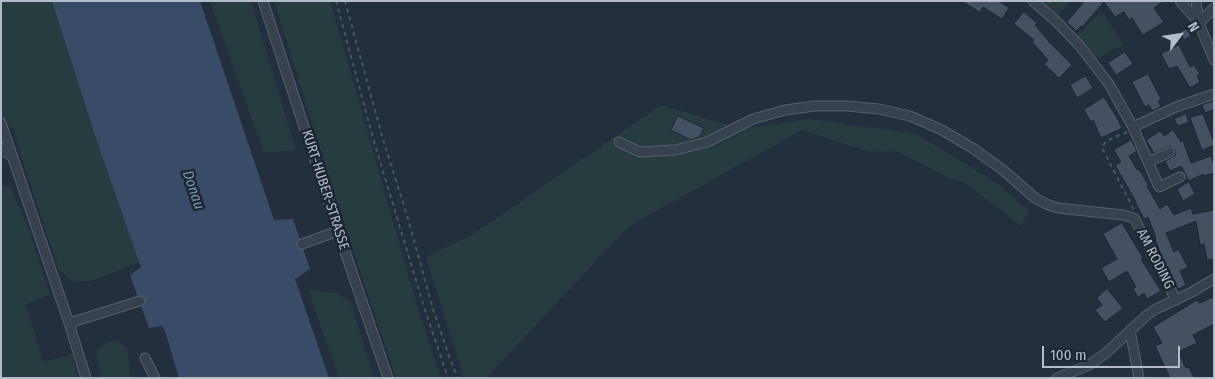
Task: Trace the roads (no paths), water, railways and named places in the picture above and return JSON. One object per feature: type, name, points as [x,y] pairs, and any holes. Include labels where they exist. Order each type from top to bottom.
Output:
[{"type":"street","name":"KURT-HUBER-STRASSE","points":[[263,1],[388,378]]},
{"type":"street","points":[[1033,1],[1057,22],[1110,84],[1133,128],[1158,187],[1180,177]]},
{"type":"street","points":[[1180,1],[1199,22]]},
{"type":"street","points":[[1196,1],[1199,22],[1214,60]]},
{"type":"street","points":[[1199,22],[1214,8]]},
{"type":"street","points":[[1133,128],[1176,107],[1214,94]]},
{"type":"street","name":"AM RODING","points":[[619,142],[640,152],[675,150],[707,142],[753,119],[784,110],[815,106],[879,109],[910,116],[942,130],[974,148],[1004,170],[1035,198],[1046,204],[1058,208],[1123,215],[1134,218],[1176,300]]},
{"type":"street","points":[[1,122],[86,378]]},
{"type":"street","points":[[1,149],[13,157]]},
{"type":"street","points":[[1148,162],[1170,152]]},
{"type":"street","points":[[1,159],[13,157]]},
{"type":"street","points":[[302,244],[338,231]]},
{"type":"street","points":[[1057,378],[1089,365],[1147,315],[1214,279]]},
{"type":"street","points":[[69,323],[140,301]]},
{"type":"street","points":[[1130,330],[1139,378]]},
{"type":"street","points":[[145,358],[155,378]]},
{"type":"street","points":[[79,378],[82,368]]},
{"type":"water","name":"Donau","points":[[52,1],[200,1],[274,220],[293,219],[310,269],[295,279],[329,378],[179,378],[165,331],[162,326],[149,328],[130,275],[141,267],[96,139]]}]
